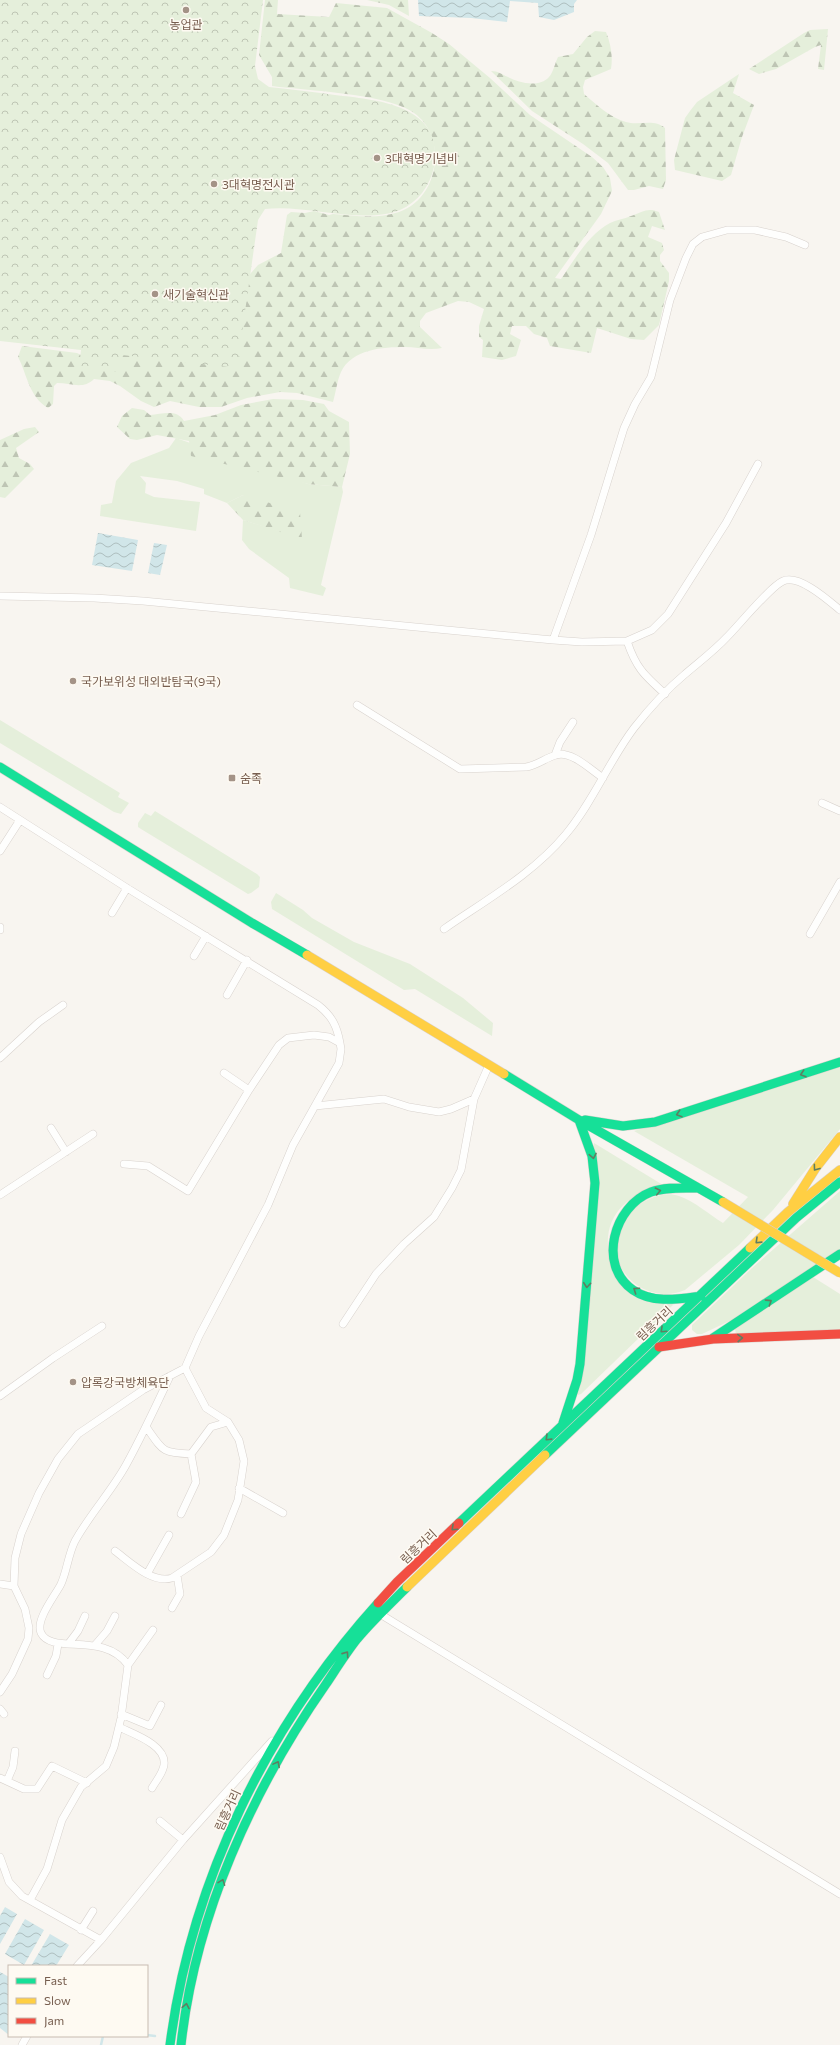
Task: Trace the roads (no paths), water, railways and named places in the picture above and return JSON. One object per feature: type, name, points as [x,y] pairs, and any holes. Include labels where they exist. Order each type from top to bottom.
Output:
[{"type":"main road","points":[[0,767],[252,923],[348,979],[579,1120],[723,1202],[840,1273]]},
{"type":"main road","points":[[579,1120],[623,1126],[655,1122],[840,1062]]},
{"type":"main road","points":[[562,1424],[575,1388],[580,1364],[595,1194],[596,1176],[593,1152],[579,1120]]},
{"type":"main road","points":[[788,1212],[815,1169],[840,1137]]},
{"type":"main road","name":"림흥거리","points":[[170,2045],[176,2006],[195,1924],[239,1809],[282,1731],[350,1634],[397,1582],[562,1424],[701,1296],[788,1212],[840,1170]]},
{"type":"main road","name":"림흥거리","points":[[181,2045],[186,2008],[198,1952],[213,1905],[252,1810],[296,1727],[357,1639],[412,1582],[659,1347],[796,1218],[840,1182]]},
{"type":"main road","points":[[696,1188],[658,1191],[646,1194],[632,1202],[622,1215],[615,1231],[612,1245],[613,1259],[618,1273],[635,1291],[647,1297],[660,1299],[701,1296]]},
{"type":"main road","points":[[713,1339],[840,1254]]},
{"type":"main road","points":[[659,1347],[713,1339],[840,1334]]},
{"type":"street","points":[[553,640],[591,535],[624,428],[635,404],[651,377],[670,300],[686,258],[694,244],[702,237],[727,230],[755,230],[786,237],[805,245]]},
{"type":"street","points":[[0,596],[94,598],[143,601],[553,640],[582,642],[627,641],[652,630],[668,614],[726,523],[758,464]]},
{"type":"street","points":[[444,929],[504,888],[546,856],[566,834],[634,728],[665,694],[720,645],[773,589],[784,581],[796,581],[803,583],[840,610]]},
{"type":"street","points":[[627,641],[633,659],[641,672],[665,694]]},
{"type":"street","points":[[357,705],[460,769],[536,765],[555,755],[564,754],[570,756],[603,778]]},
{"type":"street","points":[[555,755],[560,742],[573,722]]},
{"type":"street","points":[[822,803],[840,811]]},
{"type":"street","points":[[0,807],[127,888],[247,960],[318,1005],[329,1014],[338,1030],[341,1049],[339,1064],[293,1144],[268,1205],[199,1336],[185,1368],[123,1402],[78,1434],[58,1459],[39,1493],[21,1534],[15,1558],[14,1586],[25,1608],[29,1628],[28,1639],[12,1674],[0,1692]]},
{"type":"street","points":[[0,851],[20,820]]},
{"type":"street","points":[[810,934],[840,882]]},
{"type":"street","points":[[112,913],[127,888]]},
{"type":"street","points":[[194,956],[206,936]]},
{"type":"street","points":[[227,995],[247,960]]},
{"type":"street","points":[[0,1058],[39,1022],[63,1006]]},
{"type":"street","points":[[124,1164],[148,1166],[188,1191],[248,1090],[279,1045],[288,1038],[314,1035],[329,1037],[340,1043]]},
{"type":"street","points":[[343,1324],[376,1274],[404,1244],[434,1217],[452,1188],[463,1163],[474,1099],[489,1065]]},
{"type":"street","points":[[224,1074],[248,1090]]},
{"type":"street","points":[[315,1106],[384,1099],[409,1107],[439,1112],[451,1109],[474,1099]]},
{"type":"street","points":[[51,1128],[66,1152]]},
{"type":"street","points":[[0,1195],[93,1134]]},
{"type":"street","points":[[0,1396],[53,1358],[102,1326]]},
{"type":"street","points":[[115,1551],[147,1574],[166,1580],[210,1552],[224,1535],[238,1500],[244,1461],[240,1440],[228,1422],[206,1408],[185,1368]]},
{"type":"street","points":[[128,1665],[123,1658],[101,1646],[69,1643],[58,1644],[48,1641],[41,1633],[40,1620],[62,1583],[68,1558],[75,1541],[122,1472],[147,1428],[170,1376]]},
{"type":"street","points":[[181,1514],[196,1482],[191,1454],[210,1427],[228,1422]]},
{"type":"street","points":[[147,1428],[161,1449],[172,1454],[191,1454]]},
{"type":"street","points":[[239,1488],[283,1513]]},
{"type":"street","points":[[147,1574],[169,1535]]},
{"type":"street","points":[[172,1608],[180,1594],[177,1574]]},
{"type":"street","points":[[0,1584],[14,1586]]},
{"type":"street","points":[[380,1614],[840,1894]]},
{"type":"street","points":[[69,1643],[78,1631],[85,1616]]},
{"type":"street","points":[[95,1645],[115,1616]]},
{"type":"street","points":[[30,1900],[47,1869],[62,1820],[81,1787],[106,1766],[114,1747],[119,1727],[128,1665],[153,1630]]},
{"type":"street","points":[[47,1675],[56,1656],[58,1644]]},
{"type":"street","points":[[121,1714],[150,1726],[161,1705]]},
{"type":"street","points":[[119,1727],[157,1747],[164,1758],[164,1767],[152,1788]]},
{"type":"street","points":[[78,1965],[101,1940],[183,1840],[282,1731]]},
{"type":"street","points":[[15,1751],[13,1767],[4,1780],[24,1789],[37,1789],[52,1766],[87,1783]]},
{"type":"street","points":[[160,1821],[183,1840]]},
{"type":"street","points":[[0,1857],[8,1882],[22,1896],[101,1940]]},
{"type":"street","points":[[82,1930],[93,1911]]},
{"type":"water","points":[[418,0],[577,0],[574,4],[574,12],[554,20],[539,17],[538,3],[510,1],[507,22],[471,18],[419,16]]},
{"type":"water","points":[[98,533],[138,540],[132,571],[92,565]]},
{"type":"water","points":[[154,543],[167,545],[160,575],[148,573]]},
{"type":"water","points":[[5,1907],[17,1914],[0,1944],[0,1916]]},
{"type":"water","points":[[25,1919],[44,1930],[24,1965],[5,1954]]},
{"type":"water","points":[[50,1934],[69,1945],[57,1965],[32,1965]]},
{"type":"water","points":[[0,1972],[8,1976],[8,2034],[0,2028]]},
{"type":"waterway","points":[[148,2035],[155,2036]]},
{"type":"waterway","points":[[101,2045],[103,2037]]},
{"type":"place","name":"농업관","points":[[186,10]]},
{"type":"place","name":"3대혁명기념비","points":[[377,158]]},
{"type":"place","name":"3대혁명전시관","points":[[214,184]]},
{"type":"place","name":"새기술혁신관","points":[[155,294]]},
{"type":"place","name":"국가보위성 대외반탐국(9국)","points":[[73,681]]},
{"type":"place","name":"숨족","points":[[232,778]]},
{"type":"place","name":"압록강국방체육단","points":[[73,1382]]}]
